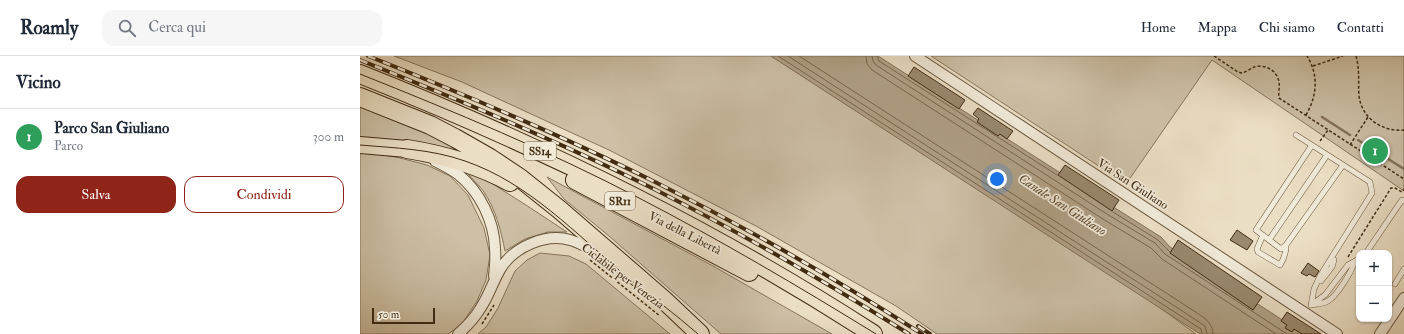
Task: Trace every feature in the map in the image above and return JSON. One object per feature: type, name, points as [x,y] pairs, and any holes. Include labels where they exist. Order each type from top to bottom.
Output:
[{"type":"highway","name":"SS14","points":[[360,74],[482,125],[647,203],[761,265],[825,303],[872,334]]},
{"type":"highway","name":"Via della Libertà","points":[[360,87],[449,122],[566,175],[691,236],[872,334]]},
{"type":"highway","points":[[360,97],[430,125],[490,158],[520,178],[560,210],[664,300],[695,330]]},
{"type":"highway","points":[[407,149],[463,161],[484,169],[508,182],[542,205],[593,256],[649,295],[695,330]]},
{"type":"highway","name":"SR11","points":[[566,175],[756,276],[852,334]]},
{"type":"main road","points":[[360,146],[407,149]]},
{"type":"street","name":"Via San Giuliano","points":[[914,56],[1337,334]]},
{"type":"street","points":[[407,149],[448,167],[460,176],[480,201],[488,215],[493,235],[495,247],[494,282]]},
{"type":"street","points":[[458,334],[472,320],[480,309],[501,268],[515,253],[543,239],[557,238],[569,240],[593,256]]},
{"type":"street","points":[[1380,334],[1404,298]]},
{"type":"lane","points":[[1296,135],[1370,182],[1372,193],[1336,253],[1320,276],[1314,289],[1311,305],[1328,301],[1343,283],[1356,262]]},
{"type":"lane","points":[[1312,145],[1256,230],[1281,249],[1286,245],[1343,165]]},
{"type":"lane","points":[[1269,240],[1327,155]]},
{"type":"lane","points":[[1368,250],[1402,200],[1404,202]]},
{"type":"lane","points":[[1263,235],[1257,249],[1258,252],[1280,265],[1284,259],[1286,245]]},
{"type":"lane","points":[[1395,284],[1404,270]]},
{"type":"path","points":[[1214,56],[1238,72],[1242,73],[1250,68],[1261,66],[1273,71],[1278,78],[1279,98],[1404,180]]},
{"type":"path","points":[[1306,115],[1313,100],[1315,91],[1312,66],[1307,56]]},
{"type":"path","points":[[1312,66],[1343,56]]},
{"type":"path","points":[[1356,56],[1359,72],[1359,96],[1364,111],[1376,124],[1388,129],[1404,130]]},
{"type":"path","points":[[1350,145],[1368,117]]},
{"type":"path","points":[[1324,135],[1328,130]]},
{"type":"path","points":[[1348,257],[1391,188],[1395,188],[1402,192],[1404,189]]},
{"type":"path","name":"Ciclabile per Venezia","points":[[593,256],[665,319]]},
{"type":"path","points":[[480,325],[485,321],[495,302]]},
{"type":"shaded area","points":[[394,56],[771,56],[1155,304],[1196,334],[937,334],[896,306],[756,226],[611,151],[462,82]]},
{"type":"shaded area","points":[[931,56],[1404,56],[1404,191],[1212,60],[1126,184]]},
{"type":"shaded area","points":[[360,106],[447,139],[487,163],[360,140]]},
{"type":"shaded area","points":[[360,151],[400,158],[427,165],[450,176],[468,195],[484,228],[490,255],[486,280],[477,301],[462,324],[448,334],[360,334]]},
{"type":"shaded area","points":[[466,167],[567,232],[548,232],[525,239],[505,251],[500,228],[492,206],[482,189],[467,171]]},
{"type":"shaded area","points":[[547,177],[713,266],[832,334],[721,334],[609,236],[564,199]]},
{"type":"shaded area","points":[[540,253],[569,256],[586,264],[670,334],[478,334],[486,327],[498,308],[515,271],[527,260]]},
{"type":"water","name":"Canale San Giuliano","points":[[771,56],[878,56],[1161,237],[1170,247],[1304,334],[1200,334]]},
{"type":"building","points":[[914,67],[965,100],[959,109],[908,76]]},
{"type":"building","points":[[978,108],[1013,131],[1007,139],[1000,134],[998,136],[977,122],[979,119],[973,114]]},
{"type":"building","points":[[1065,165],[1119,200],[1112,211],[1058,175]]},
{"type":"building","points":[[1237,230],[1253,241],[1247,250],[1230,240]]},
{"type":"building","points":[[1178,240],[1262,297],[1253,310],[1170,253]]},
{"type":"building","points":[[1308,263],[1319,271],[1315,277],[1309,274],[1307,276],[1301,273]]},
{"type":"building","points":[[1287,312],[1321,334],[1302,334],[1294,329],[1292,332],[1285,328],[1287,325],[1281,321]]},
{"type":"waterway","points":[[1322,117],[1350,135]]},
{"type":"waterway","points":[[1358,140],[1404,169]]},
{"type":"tram line","points":[[360,74],[501,133],[605,181],[729,247],[876,334]]},
{"type":"tram line","points":[[360,145],[413,150],[452,157],[465,161],[510,182],[551,211],[627,277],[698,334]]},
{"type":"railway","points":[[368,56],[514,116],[657,183],[791,255],[922,334]]},
{"type":"railway","points":[[360,60],[434,90],[618,171],[783,258],[909,334]]},
{"type":"railway","points":[[918,326],[930,334]]},
{"type":"place","name":"Parco San Giuliano","points":[[1375,151]]}]
